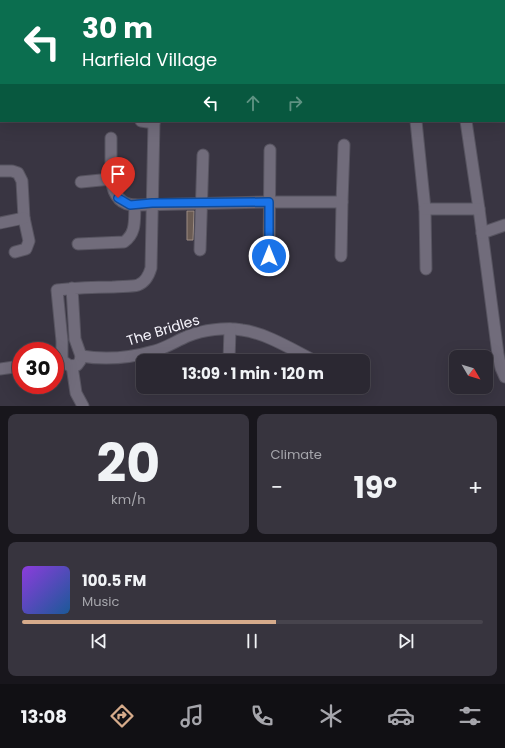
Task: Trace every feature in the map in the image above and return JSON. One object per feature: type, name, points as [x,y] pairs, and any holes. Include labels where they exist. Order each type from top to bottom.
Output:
[{"type":"street","points":[[62,342],[57,290],[138,285],[148,276],[151,268],[154,122]]},
{"type":"street","points":[[416,122],[425,210],[426,270]]},
{"type":"street","points":[[466,122],[498,354],[501,368],[505,377]]},
{"type":"street","points":[[111,138],[111,179],[113,189],[118,198],[127,205],[152,203],[342,202]]},
{"type":"street","points":[[341,256],[344,145]]},
{"type":"street","points":[[269,256],[270,150]]},
{"type":"street","points":[[200,250],[203,155]]},
{"type":"street","points":[[0,171],[12,171],[18,173],[22,181],[24,218],[29,241],[26,249],[15,252]]},
{"type":"street","points":[[81,182],[111,179]]},
{"type":"street","points":[[78,244],[124,242],[131,235],[134,228],[135,205]]},
{"type":"street","points":[[425,210],[479,209]]},
{"type":"street","points":[[0,223],[24,218]]},
{"type":"street","points":[[482,233],[505,225]]},
{"type":"street","points":[[64,362],[72,366],[79,363],[81,356],[75,339],[72,288]]},
{"type":"street","name":"The Bridles","points":[[81,356],[94,358],[122,358],[138,355],[155,351],[189,336],[220,329],[251,332],[300,354]]},
{"type":"street","points":[[229,354],[230,329]]},
{"type":"street","points":[[72,366],[76,393],[83,406]]},
{"type":"street","points":[[0,369],[12,367]]},
{"type":"building","points":[[187,211],[194,211],[193,240],[187,240]]},
{"type":"route","points":[[118,198],[127,205],[152,203],[269,202],[269,256]]}]
